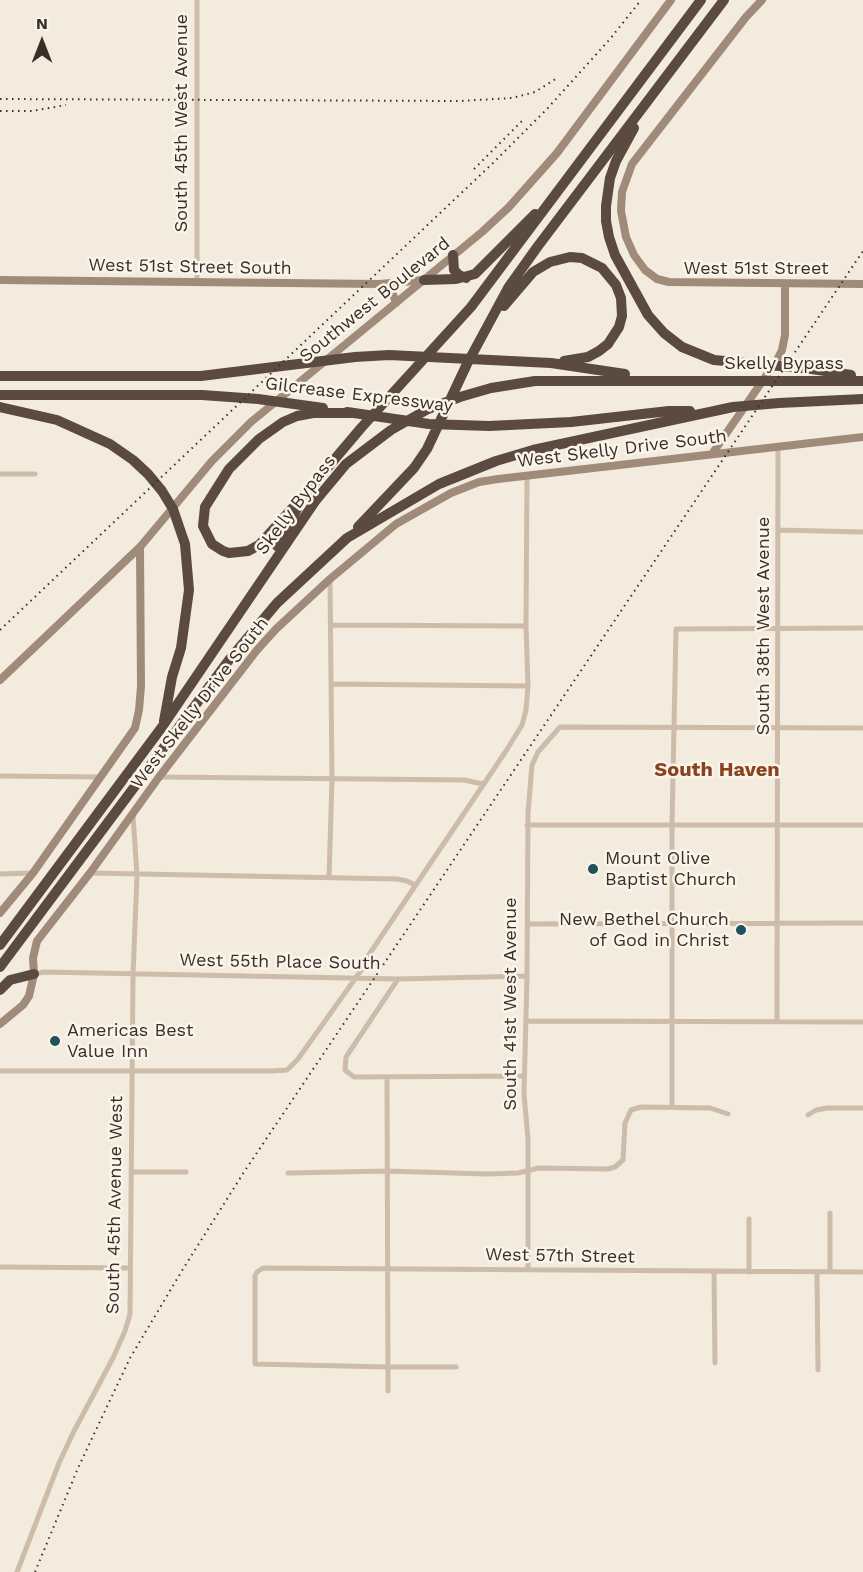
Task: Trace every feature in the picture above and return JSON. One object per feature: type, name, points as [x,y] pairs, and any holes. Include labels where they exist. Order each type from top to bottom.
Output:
[{"type":"highway","points":[[354,413],[307,414],[283,422],[249,448],[220,481],[203,513],[205,533],[212,544],[223,551],[235,554],[248,551],[259,545],[306,494],[346,445],[471,307],[701,0]]},
{"type":"highway","points":[[347,538],[414,468],[427,449],[486,327],[508,288],[724,0]]},
{"type":"highway","points":[[650,100],[616,161],[608,185],[606,221],[615,255],[648,315],[664,333],[682,347],[714,360],[812,369],[863,379]]},
{"type":"highway","points":[[424,280],[466,278],[484,266],[564,184]]},
{"type":"highway","points":[[453,255],[454,270],[466,278]]},
{"type":"highway","points":[[486,327],[533,272],[543,265],[570,257],[582,258],[596,264],[611,276],[619,292],[622,305],[619,327],[608,344],[599,351],[577,359],[551,363]]},
{"type":"highway","name":"Gilcrease Expressway","points":[[0,376],[171,377],[229,374],[389,355],[551,363],[658,380]]},
{"type":"highway","name":"Skelly Bypass","points":[[0,945],[162,727],[316,500],[356,455],[379,438],[428,409],[460,397],[491,388],[548,380],[805,381],[863,379]]},
{"type":"highway","name":"Gilcrease Expressway","points":[[0,395],[190,394],[258,399],[429,424],[470,425],[571,422],[669,411],[714,411]]},
{"type":"highway","name":"Skelly Bypass","points":[[0,968],[229,660],[277,603],[347,538],[439,484],[496,460],[533,450],[714,411],[779,403],[863,399]]},
{"type":"highway","points":[[0,407],[37,414],[83,430],[110,444],[133,460],[162,490],[181,529],[187,560],[189,590],[187,618],[162,727]]},
{"type":"highway","points":[[244,604],[306,494]]},
{"type":"highway","points":[[0,990],[10,980],[34,974]]},
{"type":"street","name":"South 45th West Avenue","points":[[197,0],[197,282]]},
{"type":"street","name":"Southwest Boulevard","points":[[0,680],[140,547],[212,461],[244,428],[509,207],[546,167],[671,0]]},
{"type":"street","name":"West 51st Street","points":[[762,0],[746,17],[638,154],[626,176],[622,192],[622,224],[634,255],[645,270],[657,279],[683,284],[863,284]]},
{"type":"street","name":"West 51st Street South","points":[[0,280],[380,284],[424,280]]},
{"type":"street","points":[[380,284],[386,286],[393,294],[396,303]]},
{"type":"street","points":[[712,454],[782,350],[785,284]]},
{"type":"street","name":"West Skelly Drive South","points":[[0,1024],[23,1005],[29,996],[37,941],[257,650],[276,629],[330,579],[383,534],[434,501],[479,482],[863,437]]},
{"type":"street","name":"South 38th West Avenue","points":[[777,1022],[778,447]]},
{"type":"street","points":[[0,474],[35,474]]},
{"type":"street","points":[[0,1071],[271,1071],[287,1070],[298,1059],[355,977],[522,724],[528,686],[527,476]]},
{"type":"street","points":[[778,530],[863,532]]},
{"type":"street","name":"West Skelly Drive South","points":[[0,913],[33,873],[135,728],[141,686],[140,547]]},
{"type":"street","points":[[329,878],[332,779],[330,579]]},
{"type":"street","points":[[331,625],[526,626]]},
{"type":"street","points":[[672,1107],[672,825],[676,629],[863,628]]},
{"type":"street","points":[[330,684],[528,686]]},
{"type":"street","points":[[673,726],[863,728]]},
{"type":"street","name":"South 41st West Avenue","points":[[528,1270],[528,1170],[524,1076],[527,976],[527,825],[532,765],[545,742],[560,727],[673,726]]},
{"type":"street","points":[[0,776],[101,777]]},
{"type":"street","points":[[159,777],[464,780],[483,784]]},
{"type":"street","name":"South 45th Avenue West","points":[[17,1572],[46,1495],[69,1443],[125,1331],[130,1314],[133,975],[137,876],[133,815]]},
{"type":"street","points":[[527,825],[863,825]]},
{"type":"street","points":[[0,874],[33,873]]},
{"type":"street","points":[[90,873],[137,876],[397,879],[415,885]]},
{"type":"street","points":[[527,924],[863,923]]},
{"type":"street","name":"West 55th Place South","points":[[34,974],[44,972],[398,979],[527,976]]},
{"type":"street","points":[[398,979],[345,1057],[345,1070],[354,1077],[524,1076]]},
{"type":"street","points":[[526,1021],[863,1022]]},
{"type":"street","points":[[387,1077],[388,1391]]},
{"type":"street","points":[[288,1173],[387,1171],[487,1174],[518,1173],[539,1168],[608,1169],[620,1164],[623,1160],[625,1123],[631,1110],[641,1107],[710,1108],[728,1114]]},
{"type":"street","points":[[808,1115],[816,1110],[827,1108],[863,1108]]},
{"type":"street","points":[[132,1172],[186,1172]]},
{"type":"street","points":[[830,1213],[830,1272]]},
{"type":"street","points":[[749,1218],[749,1272]]},
{"type":"street","points":[[0,1267],[130,1268]]},
{"type":"street","name":"West 57th Street","points":[[388,1367],[255,1364],[254,1281],[257,1272],[263,1268],[863,1272]]},
{"type":"street","points":[[714,1272],[715,1363]]},
{"type":"street","points":[[817,1272],[818,1370]]},
{"type":"street","points":[[388,1367],[456,1366]]},
{"type":"railway","points":[[0,630],[493,163],[547,109],[610,39],[641,0]]},
{"type":"railway","points":[[0,99],[460,101],[512,98],[535,92],[557,78]]},
{"type":"railway","points":[[0,111],[32,111],[66,105]]},
{"type":"railway","points":[[474,169],[523,120]]},
{"type":"railway","points":[[35,1572],[78,1468],[130,1358],[183,1269],[244,1172],[863,251]]},
{"type":"place","name":"Mount Olive Baptist Church","points":[[593,869]]},
{"type":"place","name":"New Bethel Church of God in Christ","points":[[741,930]]},
{"type":"place","name":"Americas Best Value Inn","points":[[55,1041]]},
{"type":"district","name":"South Haven","points":[[717,770]]}]
